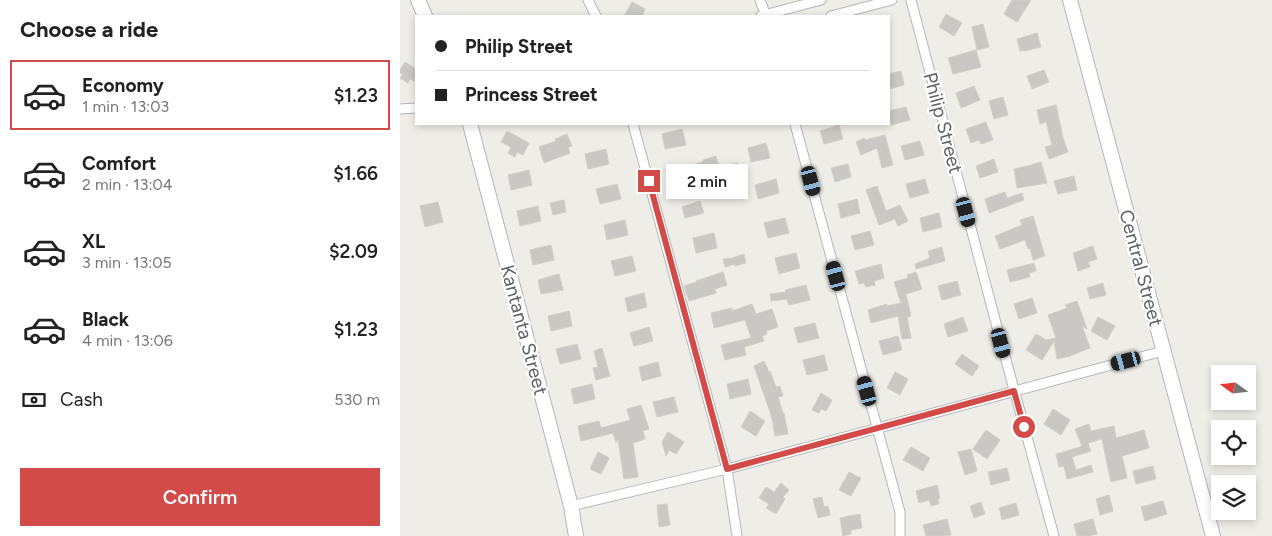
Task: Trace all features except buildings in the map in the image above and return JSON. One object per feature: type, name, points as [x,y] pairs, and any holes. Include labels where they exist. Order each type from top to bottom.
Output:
[{"type":"main road","points":[[418,0],[425,15]]},
{"type":"main road","name":"Central Street","points":[[1070,0],[1212,536]]},
{"type":"main road","name":"Kantanta Street","points":[[470,125],[571,506],[576,536]]},
{"type":"street","points":[[588,0],[596,15]]},
{"type":"street","points":[[760,0],[764,15]]},
{"type":"street","points":[[768,15],[821,0]]},
{"type":"street","points":[[835,15],[892,0]]},
{"type":"street","name":"Philip Street","points":[[911,0],[1054,536]]},
{"type":"street","points":[[400,110],[415,108]]},
{"type":"street","points":[[633,125],[727,469],[737,536]]},
{"type":"street","points":[[795,125],[906,536]]},
{"type":"street","points":[[571,506],[727,469],[1163,351]]},
{"type":"street","points":[[900,512],[900,536]]},
{"type":"route","points":[[649,181],[727,469],[1014,391],[1024,427]]}]
